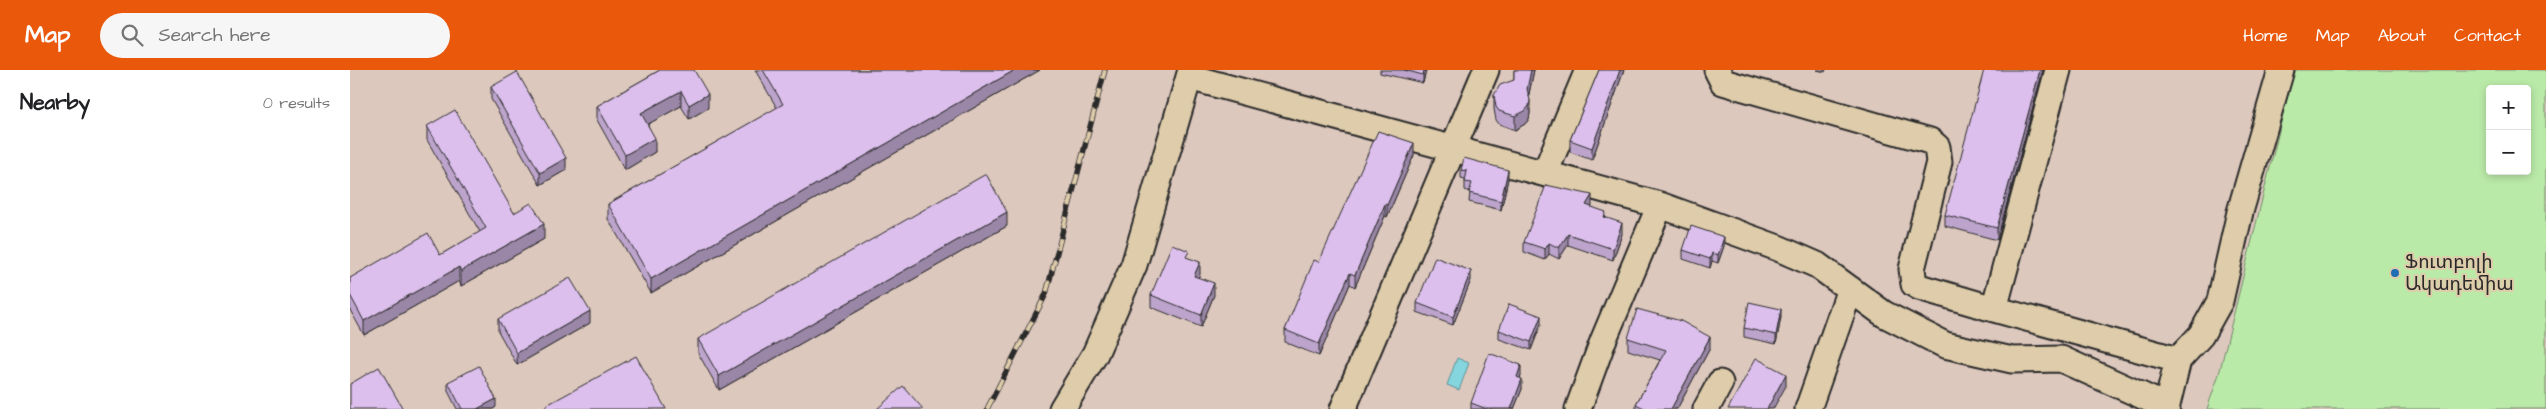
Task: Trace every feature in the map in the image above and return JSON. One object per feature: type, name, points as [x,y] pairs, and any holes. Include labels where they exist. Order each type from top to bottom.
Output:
[{"type":"street","points":[[1343,409],[1486,70]]},
{"type":"street","points":[[1545,173],[1588,70]]},
{"type":"street","points":[[1717,70],[1723,82],[1930,141],[1937,147],[1939,162],[1912,269],[1914,284],[1994,309],[2072,329],[2178,360]]},
{"type":"street","points":[[1994,309],[2058,70]]},
{"type":"street","points":[[1062,409],[1095,354],[1134,265],[1190,73],[1452,149],[1660,206],[1778,248],[1817,265],[1884,314],[1945,345],[2012,360],[2061,359],[2166,408],[2178,360],[2201,335],[2220,301],[2240,212],[2280,70]]},
{"type":"street","points":[[1578,409],[1603,341],[1660,206]]},
{"type":"street","points":[[1808,409],[1850,289]]},
{"type":"street","points":[[2061,359],[2072,329]]},
{"type":"street","points":[[1706,409],[1720,383]]},
{"type":"green space","name":"Ֆուտբոլի Ակադեմիա","points":[[2294,70],[2546,70],[2546,409],[2207,409],[2219,374]]},
{"type":"water","points":[[1457,358],[1469,363],[1459,390],[1447,385]]},
{"type":"building","points":[[660,70],[694,70],[708,94],[689,105],[681,91],[641,113],[655,138],[625,155],[597,106]]},
{"type":"building","points":[[763,70],[1015,70],[651,279],[608,204],[783,104]]},
{"type":"building","points":[[1404,70],[1424,70],[1423,75]]},
{"type":"building","points":[[1514,70],[1531,70],[1527,89],[1530,100],[1529,106],[1525,111],[1515,116],[1499,111],[1496,107],[1494,95],[1500,85],[1514,80]]},
{"type":"building","points":[[1599,70],[1620,70],[1592,148],[1570,140]]},
{"type":"building","points":[[1984,70],[2040,70],[1997,228],[1945,215]]},
{"type":"building","points":[[517,72],[566,158],[540,173],[491,87]]},
{"type":"building","points":[[455,110],[514,213],[531,203],[544,224],[461,271],[459,267],[364,321],[350,295],[350,278],[428,233],[440,255],[486,228],[427,126]]},
{"type":"building","points":[[1378,131],[1414,143],[1387,205],[1385,204],[1355,275],[1350,273],[1319,344],[1285,330],[1314,260],[1319,262]]},
{"type":"building","points":[[1464,158],[1508,170],[1501,201],[1469,193],[1472,183],[1465,182],[1467,171],[1461,170]]},
{"type":"building","points":[[986,174],[1007,212],[719,376],[698,339]]},
{"type":"building","points":[[1546,185],[1592,195],[1586,205],[1606,212],[1604,217],[1622,223],[1613,249],[1568,234],[1559,248],[1549,243],[1545,249],[1524,242]]},
{"type":"building","points":[[1691,226],[1724,237],[1718,255],[1712,253],[1710,259],[1683,250]]},
{"type":"building","points":[[1172,244],[1189,251],[1186,257],[1200,262],[1194,276],[1214,283],[1201,315],[1151,295]]},
{"type":"building","points":[[1435,257],[1471,271],[1453,317],[1417,303]]},
{"type":"building","points":[[570,278],[590,311],[517,353],[498,319]]},
{"type":"building","points":[[1749,302],[1781,309],[1776,335],[1744,328]]},
{"type":"building","points":[[1509,304],[1541,316],[1531,342],[1499,330]]},
{"type":"building","points":[[1637,309],[1681,321],[1710,337],[1671,409],[1646,409],[1636,404],[1666,350],[1628,338]]},
{"type":"building","points":[[1489,353],[1521,365],[1517,377],[1522,379],[1511,409],[1487,409],[1471,403]]},
{"type":"building","points":[[636,356],[666,409],[547,409],[545,406]]},
{"type":"building","points":[[1756,358],[1786,374],[1767,409],[1728,409]]},
{"type":"building","points":[[479,366],[496,399],[477,409],[462,409],[448,382]]},
{"type":"building","points":[[379,367],[403,409],[350,409],[350,384]]},
{"type":"building","points":[[903,386],[923,409],[877,409]]},
{"type":"railway","points":[[987,409],[1046,294],[1105,70]]},
{"type":"place","name":"Ֆուտբոլի Ակադեմիա","points":[[2395,273]]}]
